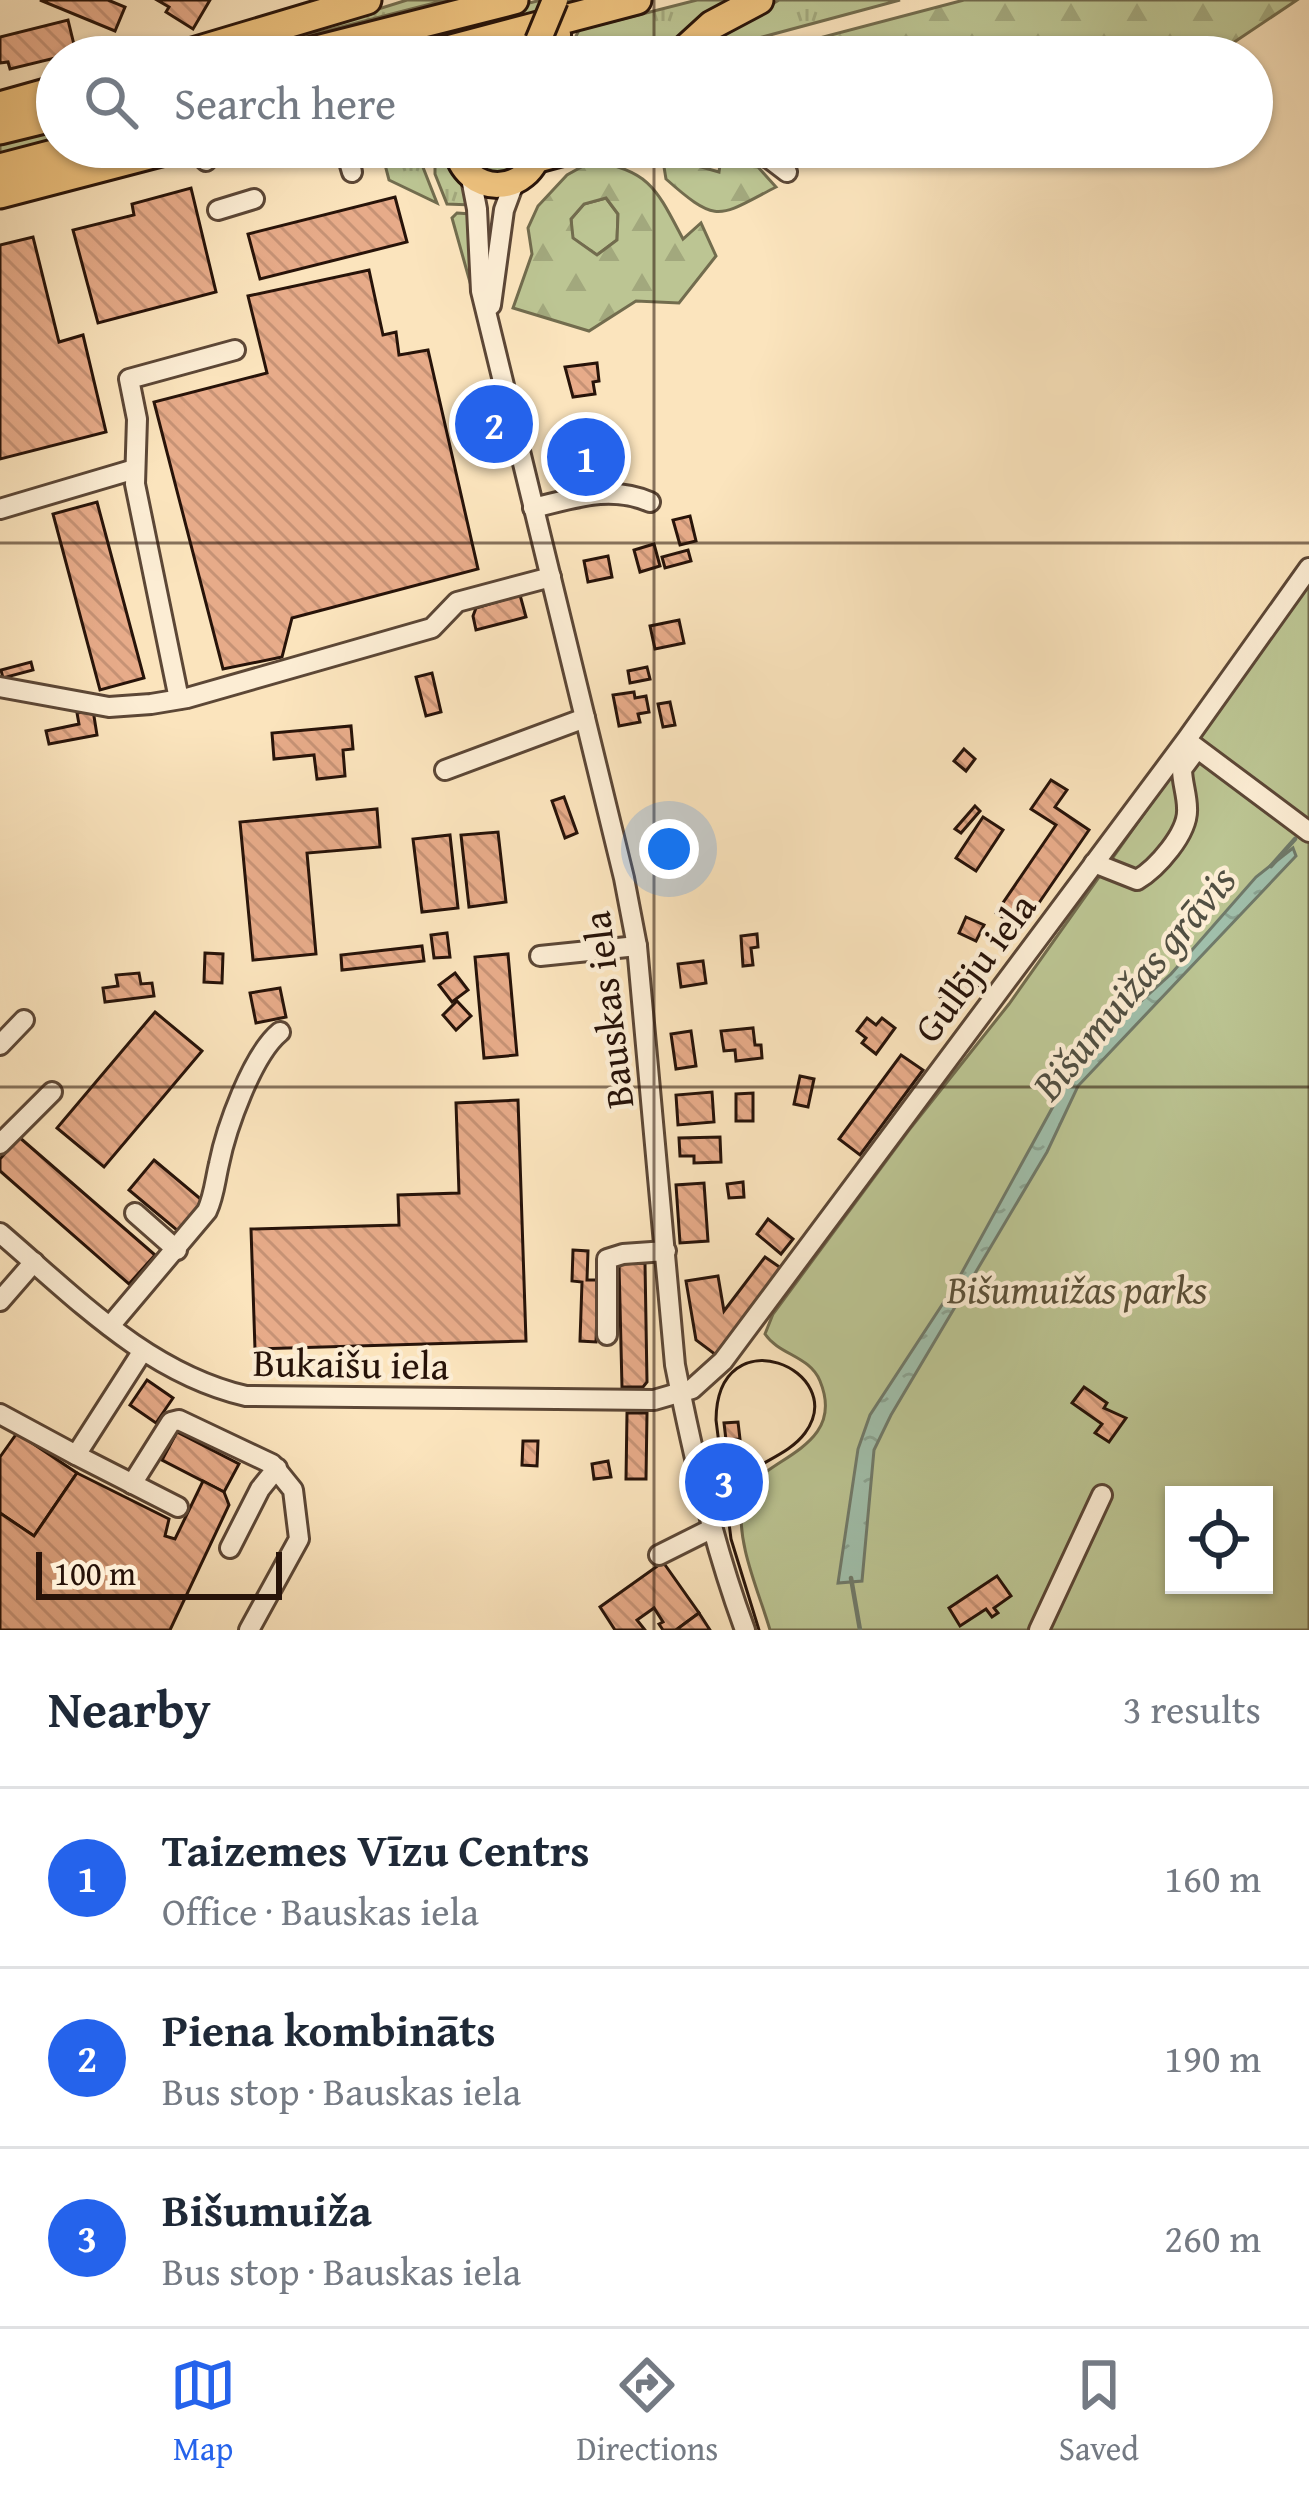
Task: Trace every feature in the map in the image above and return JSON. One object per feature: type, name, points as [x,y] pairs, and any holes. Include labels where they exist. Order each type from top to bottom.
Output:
[{"type":"highway","points":[[372,36],[514,0]]},
{"type":"highway","points":[[501,36],[637,0]]},
{"type":"highway","points":[[700,36],[759,0]]},
{"type":"highway","points":[[246,36],[362,1]]},
{"type":"highway","points":[[0,106],[36,96]]},
{"type":"highway","points":[[0,130],[36,121]]},
{"type":"highway","points":[[0,168],[36,159]]},
{"type":"highway","points":[[0,194],[100,168]]},
{"type":"main road","points":[[547,36],[555,0]]},
{"type":"main road","points":[[551,36],[573,0]]},
{"type":"main road","points":[[463,168],[471,178],[492,186],[514,183],[529,168]]},
{"type":"street","points":[[351,168],[352,172]]},
{"type":"street","points":[[782,168],[787,172]]},
{"type":"street","name":"Bauskas iela","points":[[471,178],[481,291],[637,946],[675,1365],[711,1528],[745,1630]]},
{"type":"street","points":[[490,316],[504,210],[514,183]]},
{"type":"street","points":[[218,212],[254,199]]},
{"type":"street","points":[[179,699],[135,484],[136,419],[129,379],[235,350]]},
{"type":"street","points":[[0,509],[135,469]]},
{"type":"street","points":[[533,508],[608,491],[650,502]]},
{"type":"street","name":"Gulbju iela","points":[[681,1394],[723,1361],[1094,863],[1192,744],[1309,568]]},
{"type":"street","points":[[0,687],[109,707],[179,699],[432,628],[457,602],[550,577]]},
{"type":"street","points":[[445,770],[585,718]]},
{"type":"street","points":[[1094,863],[1137,880],[1151,872],[1185,825],[1188,810],[1182,769],[1192,744],[1309,832]]},
{"type":"street","points":[[540,956],[637,946]]},
{"type":"street","points":[[0,1045],[24,1020]]},
{"type":"street","points":[[110,1326],[207,1211],[221,1156],[257,1060],[280,1032]]},
{"type":"street","points":[[0,1144],[52,1092]]},
{"type":"street","points":[[135,1213],[177,1250]]},
{"type":"street","name":"Bukaišu iela","points":[[0,1233],[142,1352],[218,1390],[278,1399],[654,1400],[681,1394]]},
{"type":"street","points":[[608,1335],[607,1259],[666,1251]]},
{"type":"street","points":[[0,1301],[34,1262]]},
{"type":"street","points":[[76,1455],[142,1352]]},
{"type":"street","points":[[0,1414],[178,1507]]},
{"type":"street","points":[[132,1484],[165,1430],[179,1420],[277,1468],[293,1490],[299,1538],[250,1630]]},
{"type":"street","points":[[230,1548],[277,1468]]},
{"type":"street","points":[[1040,1630],[1102,1495]]},
{"type":"street","points":[[658,1555],[711,1528]]},
{"type":"green space","points":[[407,0],[446,0],[306,36],[292,36]]},
{"type":"green space","points":[[541,0],[605,0],[466,36],[402,36]]},
{"type":"green space","points":[[697,0],[735,0],[690,36],[576,36],[579,30]]},
{"type":"green space","points":[[779,0],[900,0],[766,36],[719,36]]},
{"type":"green space","points":[[964,0],[1297,0],[1243,36],[827,36]]},
{"type":"green space","points":[[36,133],[36,149],[0,158],[0,142]]},
{"type":"green space","points":[[386,168],[423,168],[437,203],[389,180]]},
{"type":"green space","points":[[435,168],[456,168],[471,205],[447,204]]},
{"type":"green space","points":[[481,168],[516,168],[500,174]]},
{"type":"green space","points":[[580,168],[621,168],[650,185],[683,239],[701,223],[716,256],[679,303],[636,301],[589,331],[513,308],[532,254],[528,228],[538,206]],"holes":[[[606,198],[618,214],[617,240],[597,255],[573,238],[571,219],[584,204]]]},
{"type":"green space","points":[[664,168],[719,172],[720,168],[759,168],[776,187],[719,212],[697,204],[666,179]]},
{"type":"green space","points":[[606,198],[618,214],[617,240],[597,255],[572,238],[571,219],[584,204]]},
{"type":"green space","points":[[457,213],[471,214],[475,300],[452,218]]},
{"type":"green space","name":"Bišumuižas parks","points":[[1309,581],[1309,1630],[770,1630],[745,1551],[742,1503],[748,1488],[810,1440],[821,1425],[826,1405],[815,1373],[765,1334],[773,1314],[1009,1004]]},
{"type":"water","points":[[1293,848],[1296,856],[1078,1086],[1047,1152],[874,1450],[862,1581],[838,1583],[858,1449],[870,1415],[955,1285],[1067,1081],[1256,877]]},
{"type":"building","points":[[40,0],[108,0],[125,7],[115,31]]},
{"type":"building","points":[[157,0],[210,0],[193,29],[166,12],[169,7]]},
{"type":"building","points":[[68,20],[72,36],[36,36],[36,63],[10,69],[8,62],[0,63],[0,37]]},
{"type":"building","points":[[191,188],[216,292],[98,323],[73,230],[134,215],[132,204]]},
{"type":"building","points":[[395,197],[407,242],[260,279],[248,234]]},
{"type":"building","points":[[33,237],[59,342],[83,335],[106,432],[0,459],[0,245]]},
{"type":"building","points":[[369,270],[383,335],[396,332],[399,355],[428,350],[478,569],[292,618],[282,657],[223,669],[154,402],[267,373],[248,296]]},
{"type":"building","points":[[597,363],[595,394],[573,397],[565,367]]},
{"type":"building","points":[[591,431],[593,438],[599,436],[605,465],[581,470],[575,441],[578,433]]},
{"type":"building","points":[[97,502],[144,678],[100,690],[53,514]]},
{"type":"building","points":[[690,516],[696,541],[680,545],[673,520]]},
{"type":"building","points":[[654,544],[660,566],[640,572],[634,550]]},
{"type":"building","points":[[688,550],[691,561],[665,568],[662,557]]},
{"type":"building","points":[[608,556],[612,577],[588,582],[584,561]]},
{"type":"building","points":[[520,595],[526,617],[476,630],[476,608]]},
{"type":"building","points":[[679,620],[684,643],[655,649],[650,626]]},
{"type":"building","points":[[31,662],[33,670],[3,678],[1,670]]},
{"type":"building","points":[[647,667],[650,679],[630,683],[628,671]]},
{"type":"building","points":[[432,673],[441,712],[426,716],[416,677]]},
{"type":"building","points":[[634,692],[635,698],[646,696],[649,712],[638,714],[640,722],[619,726],[613,695]]},
{"type":"building","points":[[670,702],[675,725],[663,727],[658,704]]},
{"type":"building","points":[[93,710],[97,735],[49,744],[46,731],[79,724],[77,713]]},
{"type":"building","points":[[351,726],[353,749],[343,750],[345,776],[317,779],[314,755],[274,759],[272,733]]},
{"type":"building","points":[[964,749],[975,759],[966,771],[954,761]]},
{"type":"building","points":[[1051,780],[1067,790],[1055,807],[1089,830],[1021,929],[996,913],[1056,825],[1031,809]]},
{"type":"building","points":[[564,797],[577,833],[565,838],[552,801]]},
{"type":"building","points":[[975,806],[980,811],[961,833],[955,829]]},
{"type":"building","points":[[377,809],[380,847],[307,853],[316,954],[253,960],[240,822]]},
{"type":"building","points":[[983,817],[1003,830],[976,871],[956,858]]},
{"type":"building","points":[[498,832],[506,902],[469,907],[461,835]]},
{"type":"building","points":[[450,835],[458,908],[422,912],[413,839]]},
{"type":"building","points":[[966,917],[984,925],[976,941],[959,933]]},
{"type":"building","points":[[447,933],[450,957],[434,958],[431,935]]},
{"type":"building","points":[[757,934],[758,947],[751,948],[753,965],[743,966],[741,936]]},
{"type":"building","points":[[422,946],[424,961],[342,970],[341,955]]},
{"type":"building","points":[[205,953],[223,954],[222,983],[204,982]]},
{"type":"building","points":[[508,954],[517,1055],[484,1058],[475,957]]},
{"type":"building","points":[[703,961],[706,983],[681,987],[678,964]]},
{"type":"building","points":[[964,966],[982,982],[957,1012],[939,996]]},
{"type":"building","points":[[139,973],[141,984],[152,983],[154,996],[105,1002],[103,988],[118,986],[116,975]]},
{"type":"building","points":[[455,973],[468,990],[452,1002],[439,985]]},
{"type":"building","points":[[280,988],[286,1017],[256,1023],[250,993]]},
{"type":"building","points":[[457,1001],[471,1016],[456,1030],[443,1015]]},
{"type":"building","points":[[155,1012],[202,1051],[104,1167],[57,1128]]},
{"type":"building","points":[[867,1018],[876,1025],[882,1018],[895,1028],[876,1054],[862,1043],[866,1038],[857,1031]]},
{"type":"building","points":[[753,1028],[762,1058],[736,1061],[735,1050],[724,1051],[721,1031]]},
{"type":"building","points":[[691,1031],[696,1066],[676,1069],[671,1034]]},
{"type":"building","points":[[901,1055],[923,1070],[860,1155],[839,1139]]},
{"type":"building","points":[[800,1076],[814,1079],[808,1107],[794,1104]]},
{"type":"building","points":[[712,1092],[714,1122],[678,1125],[676,1095]]},
{"type":"building","points":[[753,1093],[753,1121],[736,1121],[736,1094]]},
{"type":"building","points":[[518,1100],[526,1341],[255,1349],[251,1229],[399,1225],[398,1195],[459,1193],[456,1103]]},
{"type":"building","points":[[19,1137],[155,1255],[129,1284],[0,1171],[0,1159]]},
{"type":"building","points":[[720,1137],[721,1162],[694,1163],[694,1156],[680,1156],[679,1138]]},
{"type":"building","points":[[154,1160],[203,1201],[178,1231],[129,1190]]},
{"type":"building","points":[[743,1182],[744,1197],[729,1198],[727,1184]]},
{"type":"building","points":[[704,1183],[708,1241],[680,1243],[676,1185]]},
{"type":"building","points":[[768,1219],[793,1239],[781,1254],[757,1234]]},
{"type":"building","points":[[573,1250],[588,1251],[587,1280],[598,1280],[596,1342],[580,1341],[582,1282],[572,1281]]},
{"type":"building","points":[[765,1257],[781,1268],[716,1355],[696,1340],[686,1281],[718,1276],[724,1311]]},
{"type":"building","points":[[645,1263],[647,1382],[643,1387],[622,1387],[619,1264]]},
{"type":"building","points":[[147,1380],[173,1398],[156,1423],[130,1405]]},
{"type":"building","points":[[1084,1387],[1107,1403],[1104,1408],[1126,1418],[1109,1442],[1095,1433],[1102,1424],[1072,1403]]},
{"type":"building","points":[[627,1413],[647,1413],[646,1479],[626,1479]]},
{"type":"building","points":[[738,1422],[740,1439],[726,1440],[724,1423]]},
{"type":"building","points":[[177,1432],[239,1464],[224,1492],[162,1460]]},
{"type":"building","points":[[17,1433],[77,1473],[34,1536],[0,1513],[0,1457]]},
{"type":"building","points":[[523,1441],[538,1441],[537,1466],[522,1465]]},
{"type":"building","points":[[608,1461],[611,1477],[594,1479],[592,1464]]},
{"type":"building","points":[[77,1473],[169,1519],[165,1536],[175,1539],[203,1481],[224,1492],[229,1505],[170,1630],[0,1630],[0,1513],[34,1536]]},
{"type":"building","points":[[663,1562],[699,1613],[676,1630],[663,1630],[654,1608],[637,1620],[645,1630],[615,1630],[600,1607]]},
{"type":"building","points":[[997,1576],[1011,1596],[994,1608],[998,1613],[992,1617],[986,1609],[960,1626],[949,1608]]},
{"type":"building","points":[[699,1613],[710,1630],[676,1630]]},
{"type":"waterway","name":"Bišumuižas grāvis","points":[[1271,866],[1295,839]]},
{"type":"waterway","name":"Bišumuižas grāvis","points":[[851,1578],[860,1630]]},
{"type":"tram line","points":[[729,1518],[735,1483],[798,1441],[814,1410],[811,1389],[797,1373],[778,1363],[757,1361],[737,1368],[722,1388],[716,1420],[731,1539],[759,1630]]},
{"type":"place","name":"Piena kombināts","points":[[494,424]]},
{"type":"place","name":"Taizemes Vīzu Centrs","points":[[586,457]]},
{"type":"place","name":"Bišumuiža","points":[[724,1482]]}]
